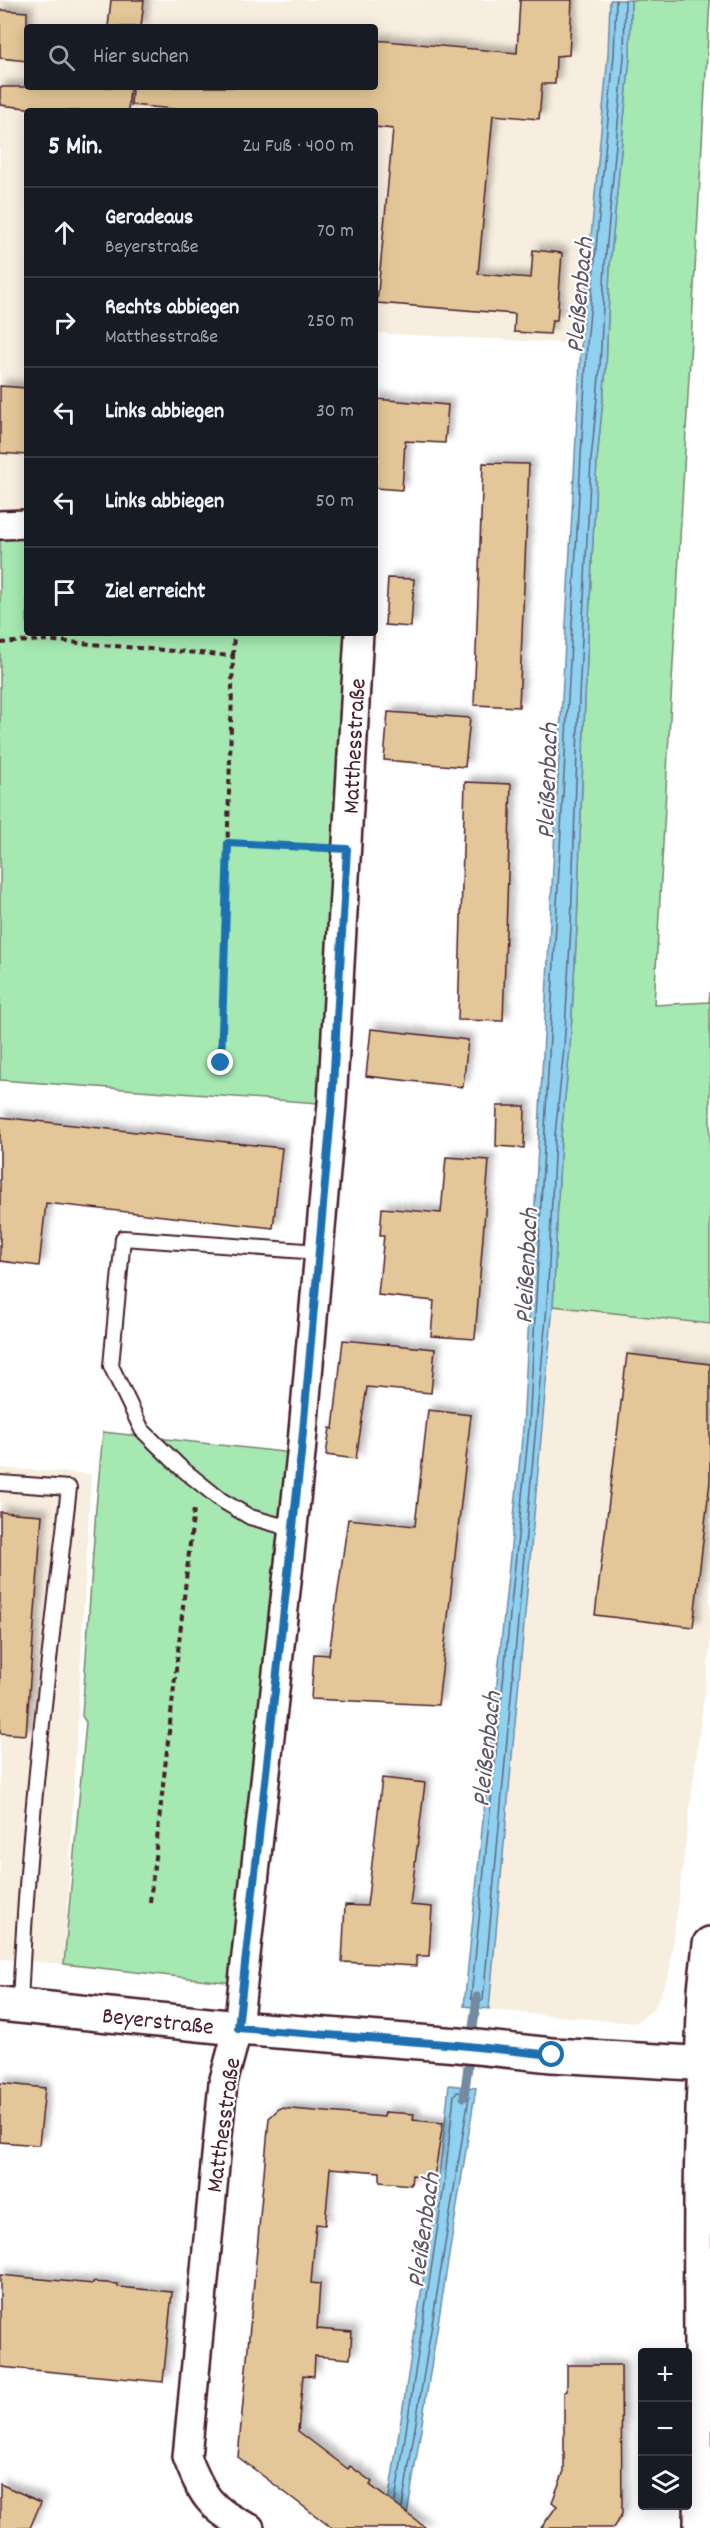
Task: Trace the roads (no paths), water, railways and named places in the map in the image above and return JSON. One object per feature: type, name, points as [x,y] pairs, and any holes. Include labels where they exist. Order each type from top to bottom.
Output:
[{"type":"street","points":[[0,525],[24,524]]},
{"type":"street","name":"Matthesstraße","points":[[232,2525],[201,2491],[187,2457],[223,2083],[238,2028],[293,1529],[332,1104],[359,636]]},
{"type":"street","points":[[698,2528],[700,2378],[698,2144],[706,2064],[705,1990],[710,1944]]},
{"type":"street","name":"Beyerstraße","points":[[10,2005],[238,2028],[472,2046],[552,2055],[706,2064]]},
{"type":"lane","points":[[293,1529],[250,1517],[221,1500],[180,1467],[142,1430],[111,1365],[123,1238],[319,1252]]},
{"type":"lane","points":[[0,1483],[69,1488],[37,1768],[23,1921],[10,2005]]},
{"type":"water","points":[[610,0],[631,0],[630,57],[610,265],[606,368],[597,460],[577,926],[570,1048],[561,1136],[553,1306],[489,2009],[464,2006],[523,1428],[581,344],[608,55]]},
{"type":"water","points":[[449,2085],[476,2088],[405,2528],[384,2528],[438,2185]]},
{"type":"waterway","name":"Pleißenbach","points":[[464,2097],[477,1997]]}]
